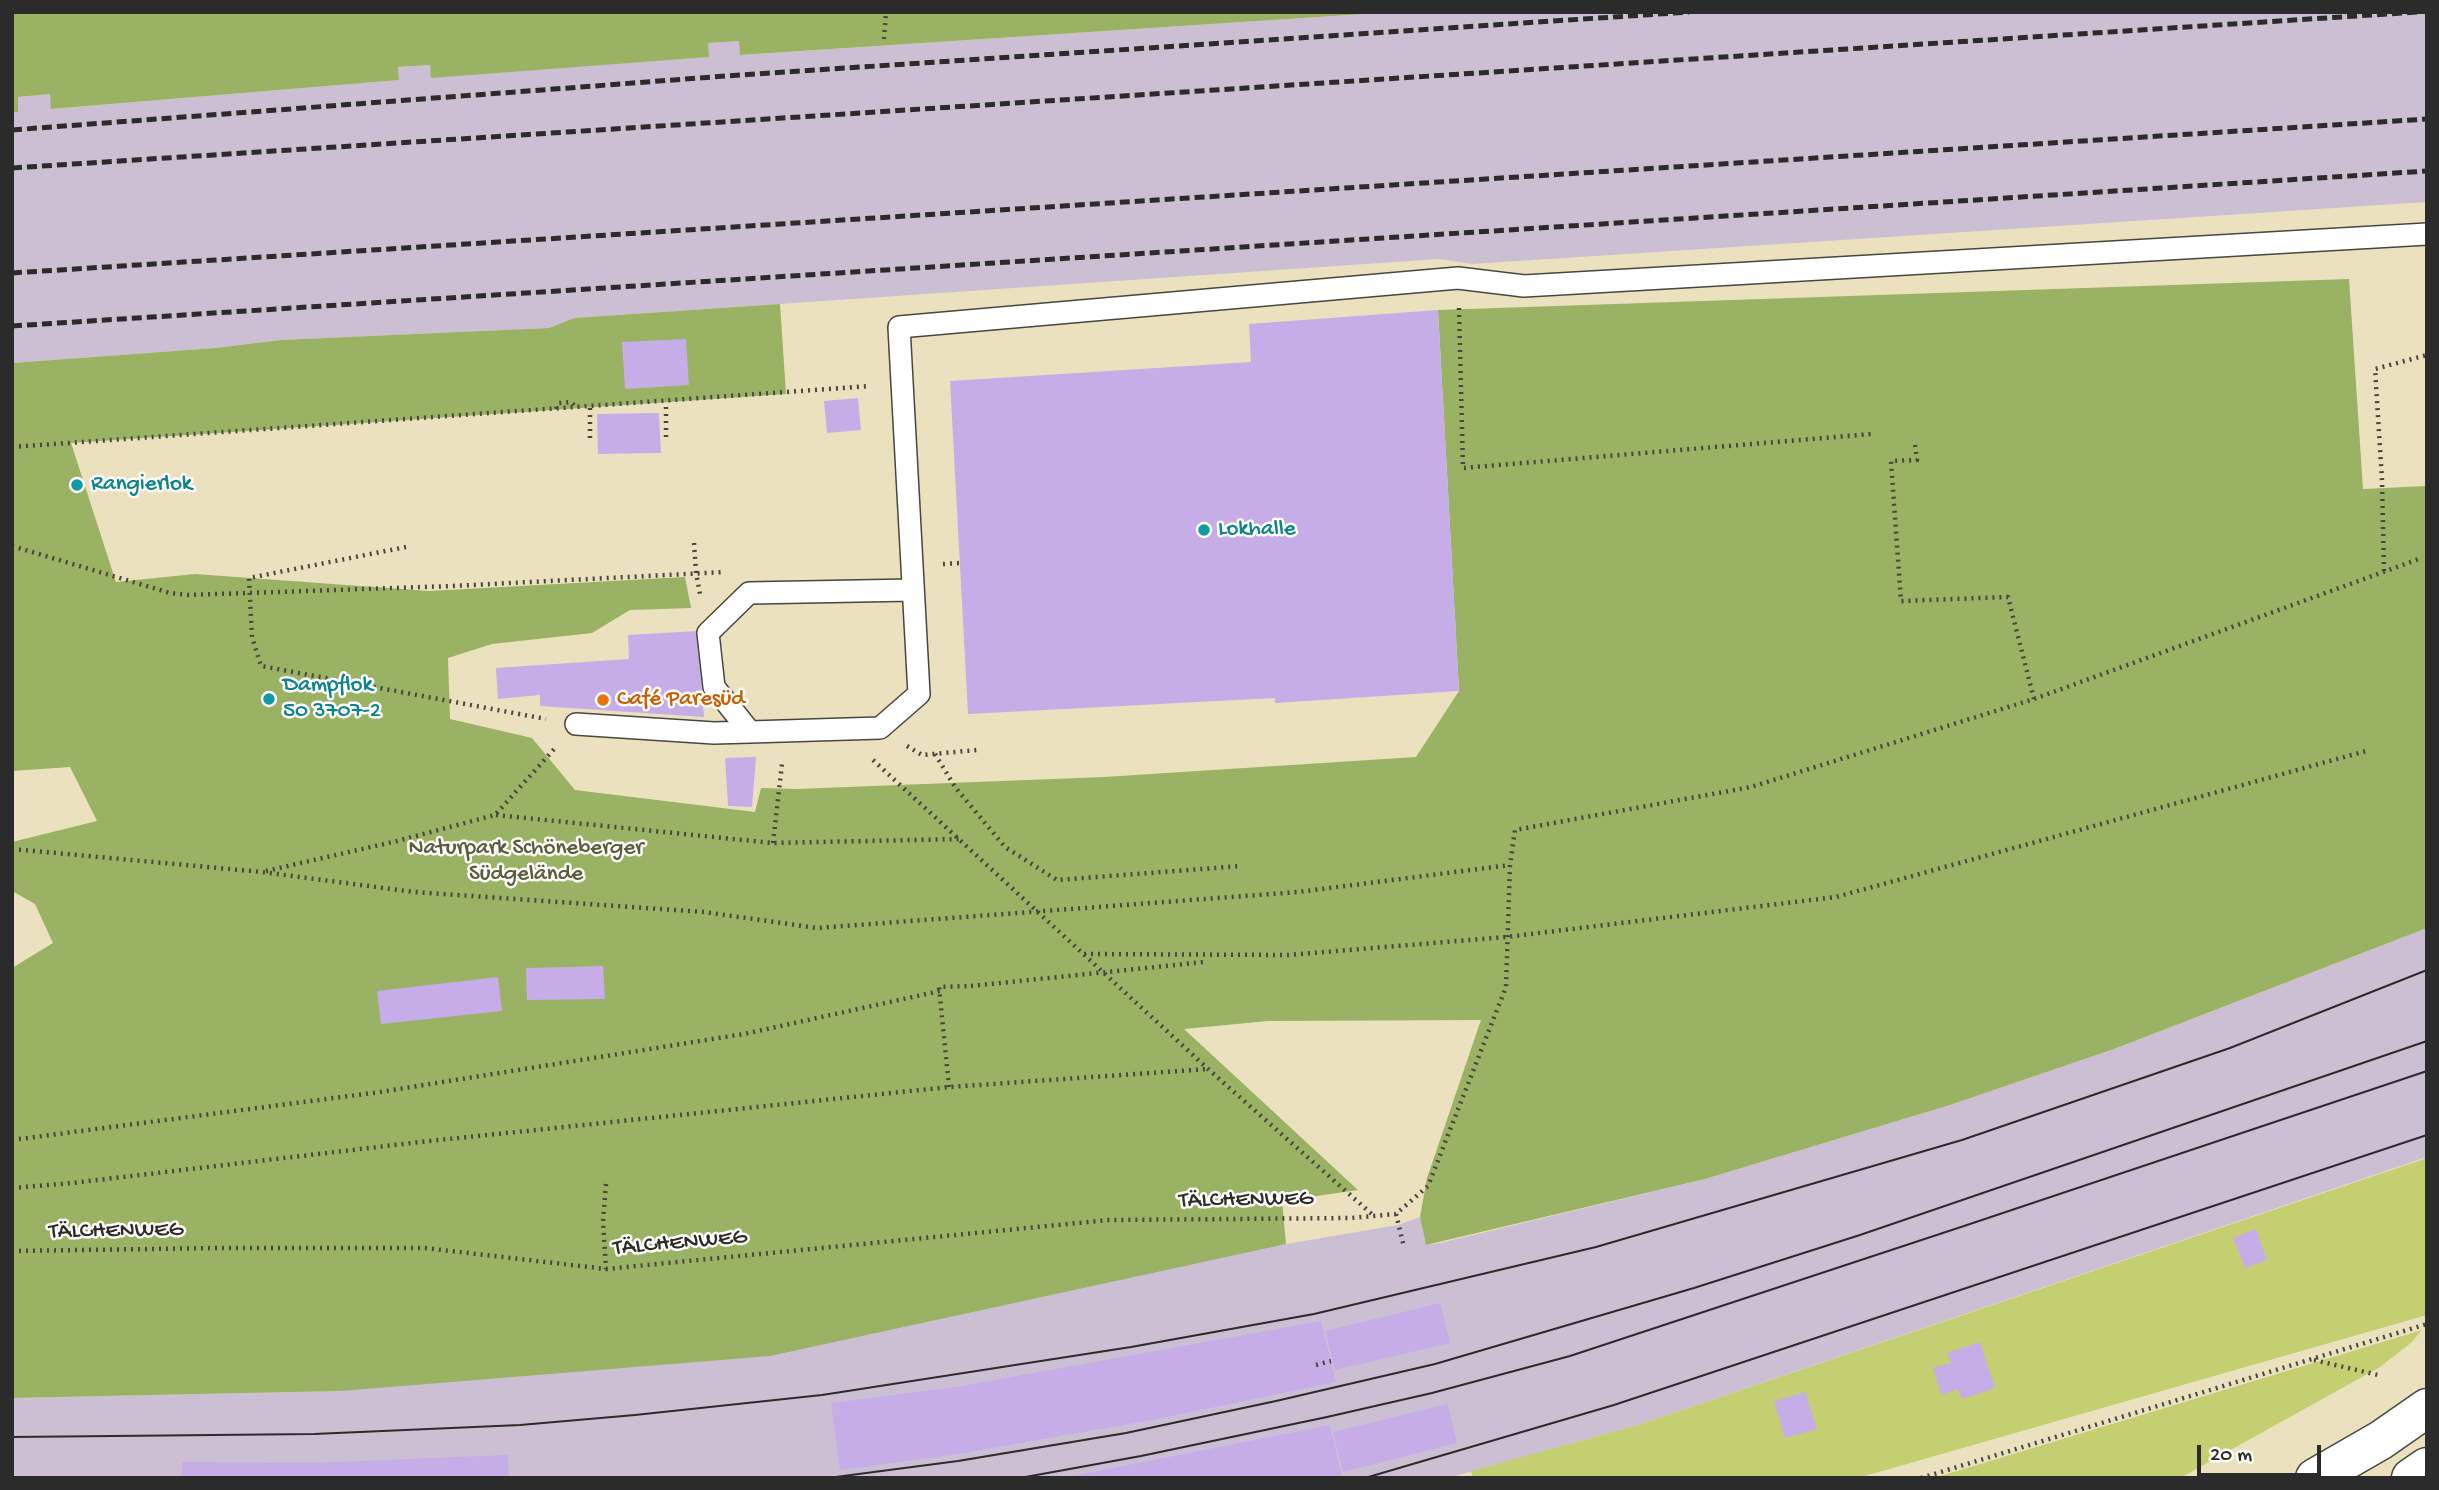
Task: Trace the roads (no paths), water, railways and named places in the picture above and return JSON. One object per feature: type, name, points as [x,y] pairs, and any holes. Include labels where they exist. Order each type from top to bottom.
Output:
[{"type":"main road","points":[[2315,1478],[2381,1440],[2427,1408]]},
{"type":"main road","points":[[2411,1478],[2427,1467]]},
{"type":"lane","points":[[576,724],[714,733],[880,729],[919,694],[899,327],[1458,278],[1524,286],[2427,234]]},
{"type":"lane","points":[[750,732],[714,687],[708,633],[749,593],[913,590]]},
{"type":"tram line","points":[[12,1437],[314,1434],[520,1425],[635,1415],[822,1395],[1131,1347],[1314,1314],[1596,1247],[1962,1140],[2230,1048],[2427,970]]},
{"type":"tram line","points":[[828,1478],[958,1461],[1126,1433],[1435,1364],[1694,1288],[1860,1235],[2427,1041]]},
{"type":"tram line","points":[[1020,1478],[1327,1417],[1432,1393],[1570,1356],[2427,1071]]},
{"type":"tram line","points":[[1365,1478],[1614,1405],[2427,1135]]},
{"type":"railway","points":[[12,130],[726,76],[1689,12]]},
{"type":"railway","points":[[12,168],[2418,12]]},
{"type":"railway","points":[[12,273],[2427,119]]},
{"type":"railway","points":[[12,326],[2427,171]]},
{"type":"place","name":"Rangierlok","points":[[77,485]]},
{"type":"place","name":"Lokhalle","points":[[1204,530]]},
{"type":"place","name":"Dampflok 50 3707-2","points":[[269,699]]},
{"type":"place","name":"Café Paresüd","points":[[603,700]]},
{"type":"park label","name":"Naturpark Schöneberger Südgelände","points":[[526,862]]}]
